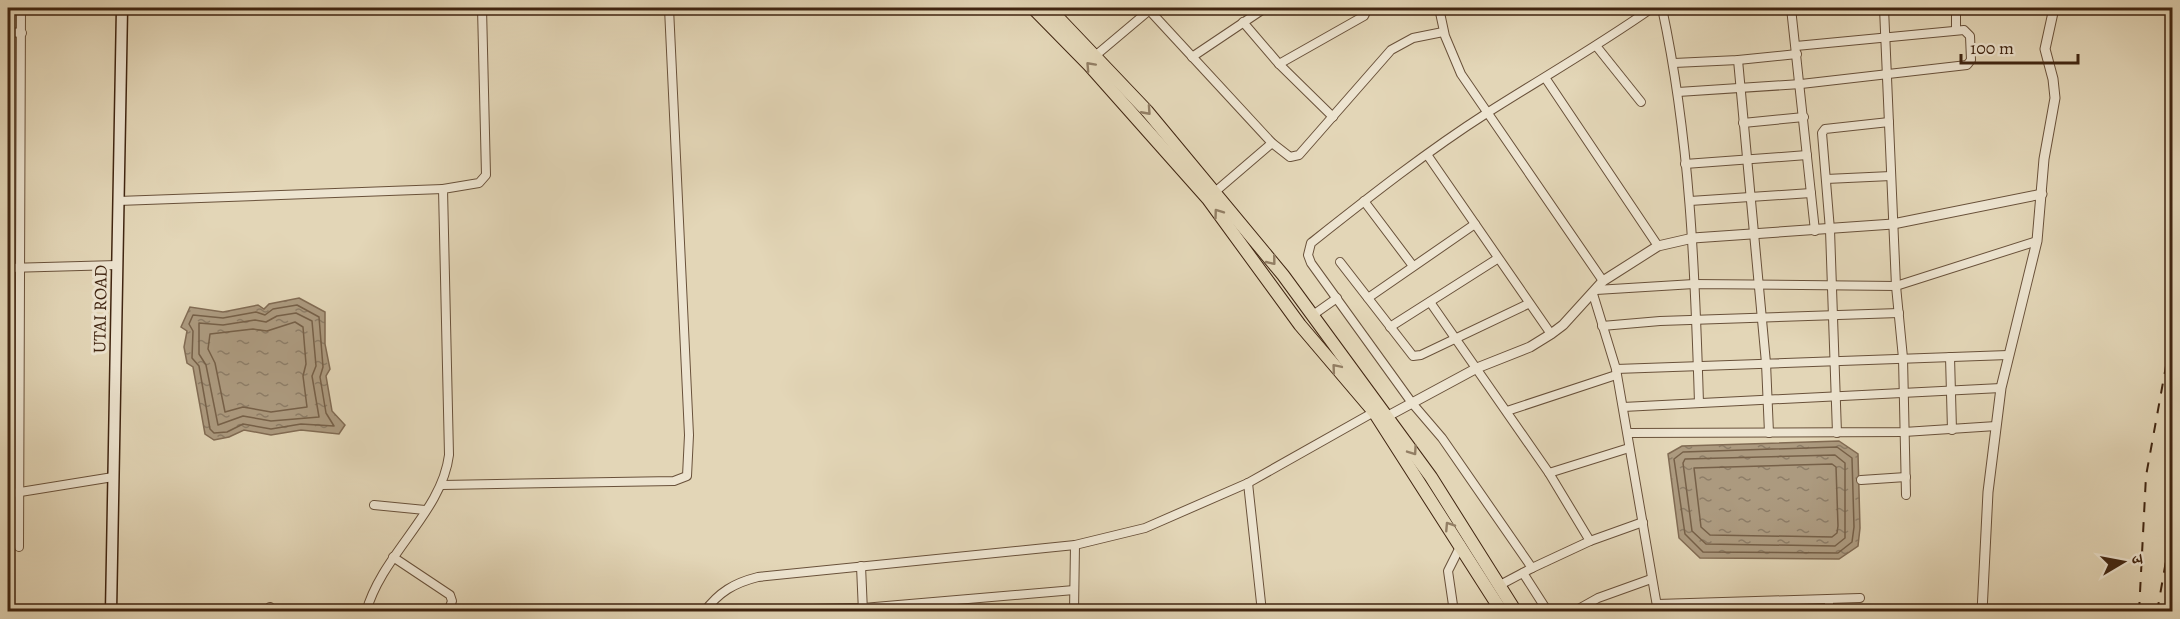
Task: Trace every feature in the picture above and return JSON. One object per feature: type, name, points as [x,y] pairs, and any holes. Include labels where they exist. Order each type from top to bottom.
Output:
[{"type":"main road","name":"UTAI ROAD","points":[[111,612],[122,8]]},
{"type":"main road","points":[[1033,8],[1089,65],[1208,199],[1300,325],[1374,412],[1502,612]]},
{"type":"main road","points":[[1049,8],[1147,111],[1318,311],[1516,612]]},
{"type":"street","points":[[19,547],[21,8]]},
{"type":"street","points":[[118,201],[442,189],[479,183],[485,179],[482,8]]},
{"type":"street","points":[[442,484],[674,481],[687,476],[689,435],[669,8]]},
{"type":"street","points":[[1192,57],[1265,8]]},
{"type":"street","points":[[1279,64],[1364,16],[1368,8]]},
{"type":"street","points":[[1439,8],[1444,34],[1461,74],[1486,114],[1603,281]]},
{"type":"street","points":[[1532,568],[1443,438],[1412,403],[1334,300],[1311,263],[1309,249],[1311,243],[1364,201],[1486,114],[1597,47],[1652,8]]},
{"type":"street","points":[[1662,8],[1674,63],[1690,201],[1699,403]]},
{"type":"street","points":[[1791,8],[1801,84],[1815,231]]},
{"type":"street","points":[[1884,8],[1896,286],[1903,358],[1906,495]]},
{"type":"street","points":[[1956,8],[1956,30]]},
{"type":"street","points":[[1982,612],[1988,492],[2001,388],[2037,241],[2055,92],[2045,49],[2054,8]]},
{"type":"street","points":[[1095,56],[1151,9],[1272,143],[1286,156],[1295,157],[1391,50],[1413,38],[1444,34]]},
{"type":"street","points":[[1244,22],[1279,64],[1333,117]]},
{"type":"street","points":[[1674,63],[1738,60],[1885,37],[1956,30],[1964,30],[1970,36],[1970,64],[1801,84],[1678,92]]},
{"type":"street","points":[[8,32],[22,33]]},
{"type":"street","points":[[1597,47],[1641,102]]},
{"type":"street","points":[[1738,60],[1766,363],[1769,433]]},
{"type":"street","points":[[1546,79],[1658,246]]},
{"type":"street","points":[[1743,123],[1804,117]]},
{"type":"street","points":[[1837,433],[1830,230],[1823,130],[1889,122]]},
{"type":"street","points":[[1216,191],[1272,143]]},
{"type":"street","points":[[1685,164],[1807,155]]},
{"type":"street","points":[[1428,156],[1528,304],[1551,334]]},
{"type":"street","points":[[1826,179],[1891,176]]},
{"type":"street","points":[[366,612],[371,595],[393,557],[447,474],[449,455],[442,189]]},
{"type":"street","points":[[1690,201],[1811,193]]},
{"type":"street","points":[[704,611],[722,592],[737,582],[787,572],[1075,545],[1145,528],[1248,483],[1374,412],[1388,416],[1477,368],[1530,347],[1551,334],[1603,281],[1658,246],[1693,238],[1893,224],[2042,194]]},
{"type":"street","points":[[1364,201],[1413,266]]},
{"type":"street","points":[[1368,298],[1475,224]]},
{"type":"street","points":[[1594,292],[1694,284],[1896,286],[2037,241]]},
{"type":"street","points":[[1390,327],[1497,259]]},
{"type":"street","points":[[1340,262],[1413,356],[1421,355],[1528,304]]},
{"type":"street","points":[[8,268],[117,266]]},
{"type":"street","points":[[1594,292],[1623,407],[1657,608],[1860,598]]},
{"type":"street","points":[[1318,311],[1334,300]]},
{"type":"street","points":[[1430,302],[1549,473],[1590,542]]},
{"type":"street","points":[[1602,326],[1899,313]]},
{"type":"street","points":[[1507,411],[1616,372],[1766,363],[2008,355]]},
{"type":"street","points":[[1950,357],[1952,430]]},
{"type":"street","points":[[1623,407],[2001,388]]},
{"type":"street","points":[[1628,433],[1904,432],[1996,426]]},
{"type":"street","points":[[1549,473],[1629,448]]},
{"type":"street","points":[[8,494],[113,477]]},
{"type":"street","points":[[1861,480],[1906,477]]},
{"type":"street","points":[[1248,483],[1262,612]]},
{"type":"street","points":[[374,505],[425,510]]},
{"type":"street","points":[[1500,585],[1590,542],[1643,522]]},
{"type":"street","points":[[1074,612],[1075,545]]},
{"type":"street","points":[[1454,612],[1448,571],[1461,545]]},
{"type":"street","points":[[393,557],[450,595],[452,601],[448,612]]},
{"type":"street","points":[[861,566],[863,610]]},
{"type":"street","points":[[1523,573],[1548,612]]},
{"type":"street","points":[[1573,612],[1598,598],[1651,579]]},
{"type":"street","points":[[704,611],[863,610],[1074,590]]},
{"type":"street","points":[[1829,599],[1829,612]]},
{"type":"water","points":[[299,298],[325,312],[325,344],[330,369],[326,376],[332,411],[345,425],[339,434],[301,430],[271,435],[244,430],[229,437],[214,440],[205,434],[193,367],[187,363],[184,347],[187,331],[181,327],[190,307],[223,312],[258,305],[264,309],[269,304]]},
{"type":"water","points":[[1839,441],[1858,454],[1860,528],[1858,546],[1839,559],[1700,558],[1679,538],[1668,454],[1682,446]]},
{"type":"railway","points":[[2139,612],[2146,476],[2172,333]]},
{"type":"railway","points":[[2157,612],[2172,527]]},
{"type":"railway","points":[[2168,612],[2172,588]]}]
